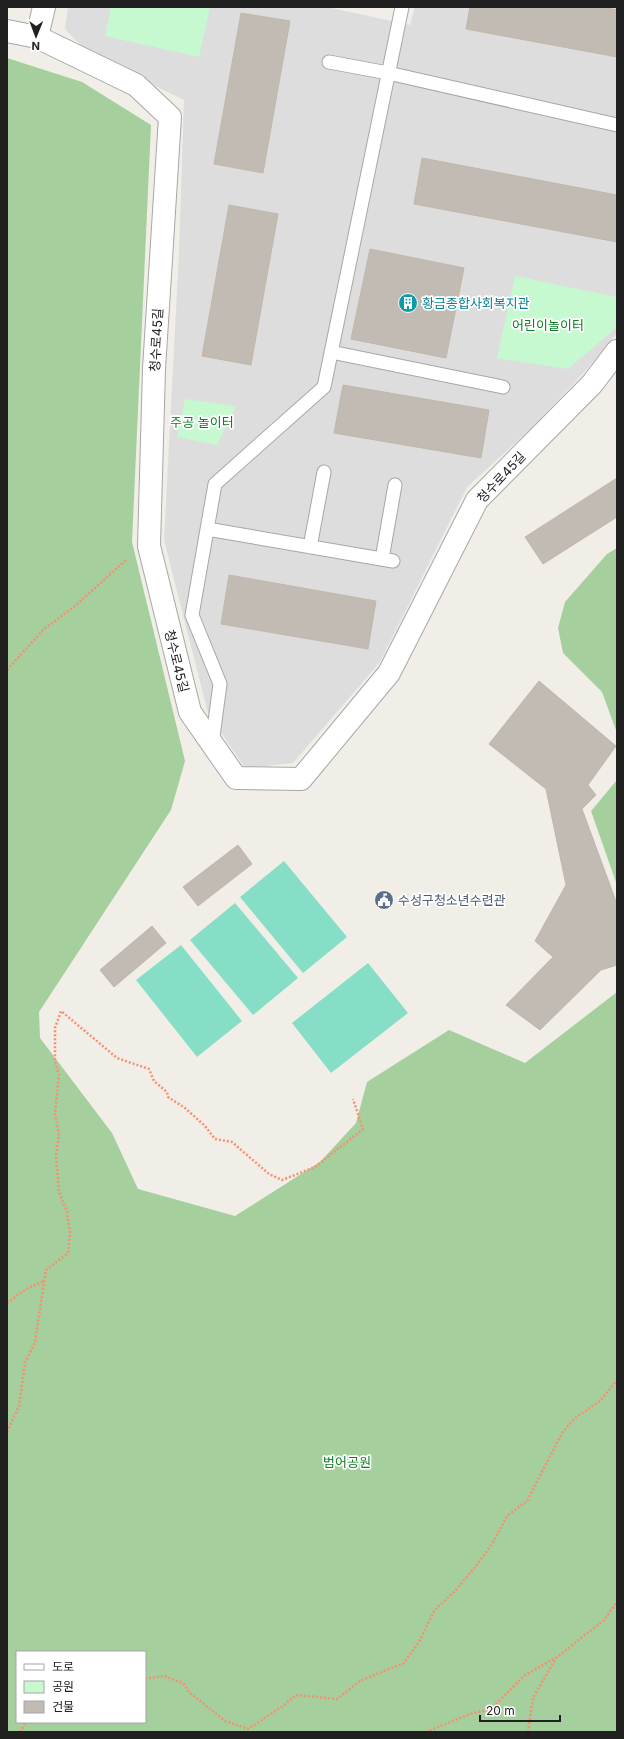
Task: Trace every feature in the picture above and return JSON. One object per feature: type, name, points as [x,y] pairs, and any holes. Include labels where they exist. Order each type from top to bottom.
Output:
[{"type":"street","points":[[7,31],[37,37],[44,7]]},
{"type":"street","name":"청수로45길","points":[[37,37],[136,85],[170,116],[154,369],[150,550],[190,712],[236,778],[301,779],[389,673],[477,500],[592,384],[617,351]]},
{"type":"lane","points":[[212,744],[220,684],[192,615],[215,484],[324,388],[402,7]]},
{"type":"lane","points":[[329,62],[388,73],[617,125]]},
{"type":"lane","points":[[331,352],[503,387]]},
{"type":"lane","points":[[310,547],[324,472]]},
{"type":"lane","points":[[207,529],[387,560],[395,485]]},
{"type":"path","points":[[7,670],[44,629],[75,606],[125,562],[129,555],[150,550]]},
{"type":"path","points":[[7,1432],[19,1406],[23,1389],[25,1363],[35,1342],[41,1314],[46,1270],[68,1253],[70,1232],[67,1212],[59,1192],[56,1155],[59,1135],[55,1114],[59,1075],[55,1062],[55,1028],[62,1011],[116,1058],[149,1069],[154,1081],[167,1092],[168,1097],[185,1108],[205,1126],[215,1139],[232,1142],[269,1174],[282,1180],[315,1167],[363,1129],[353,1099]]},
{"type":"path","points":[[7,1303],[26,1290],[44,1281]]},
{"type":"path","points":[[146,1679],[164,1676],[182,1683],[189,1692],[225,1721],[248,1729],[283,1706],[296,1695],[337,1700],[360,1681],[404,1663],[419,1642],[434,1611],[455,1592],[484,1556],[492,1544],[506,1516],[527,1500],[562,1433],[574,1419],[601,1400],[617,1380]]},
{"type":"path","points":[[426,1732],[470,1714],[491,1709],[524,1676],[556,1658],[604,1620],[617,1602]]},
{"type":"path","points":[[528,1732],[533,1698],[556,1658]]},
{"type":"path","points":[[20,1732],[25,1723]]},
{"type":"shaded area","points":[[68,7],[327,7],[410,25],[415,7],[617,7],[617,333],[588,368],[531,429],[467,487],[380,662],[293,763],[245,768],[208,713],[164,540],[179,253],[184,100],[89,54],[65,29]]},
{"type":"green space","points":[[111,7],[210,7],[199,57],[105,36]]},
{"type":"green space","name":"범어공원","points":[[7,58],[82,82],[151,125],[132,542],[185,761],[171,810],[39,1012],[40,1038],[112,1133],[138,1189],[235,1216],[320,1162],[356,1123],[367,1082],[449,1030],[525,1063],[617,992],[617,1732],[7,1732]]},
{"type":"green space","name":"어린이놀이터","points":[[515,276],[617,297],[617,327],[568,369],[497,358]]},
{"type":"green space","name":"주공 놀이터","points":[[185,399],[236,406],[217,445],[177,437]]},
{"type":"green space","points":[[617,548],[617,733],[602,692],[563,653],[558,628],[565,602],[607,554]]},
{"type":"green space","points":[[617,780],[617,885],[591,811]]},
{"type":"green space","points":[[284,861],[347,937],[303,973],[240,897]]},
{"type":"green space","points":[[235,903],[298,978],[253,1015],[190,940]]},
{"type":"green space","points":[[181,945],[242,1021],[197,1057],[136,980]]},
{"type":"green space","points":[[368,963],[408,1013],[331,1073],[292,1023]]},
{"type":"building","points":[[470,7],[603,7],[617,10],[617,57],[466,29]]},
{"type":"building","points":[[241,13],[290,21],[263,173],[214,164]]},
{"type":"building","points":[[422,158],[617,195],[617,242],[414,204]]},
{"type":"building","points":[[229,205],[278,214],[251,365],[202,356]]},
{"type":"building","name":"황금종합사회복지관","points":[[370,249],[464,268],[446,358],[351,339]]},
{"type":"building","points":[[343,385],[489,410],[481,458],[334,433]]},
{"type":"building","points":[[617,478],[617,517],[543,564],[525,537]]},
{"type":"building","points":[[229,575],[376,601],[368,649],[221,624]]},
{"type":"building","points":[[539,681],[616,746],[588,785],[596,795],[582,809],[617,904],[617,965],[601,970],[540,1030],[506,1005],[553,957],[535,941],[566,885],[546,789],[489,744]]},
{"type":"building","points":[[238,845],[252,864],[198,906],[183,887]]},
{"type":"building","points":[[152,926],[166,943],[114,987],[100,970]]},
{"type":"place","name":"황금종합사회복지관","points":[[408,303]]},
{"type":"place","name":"수성구청소년수련관","points":[[384,900]]}]
